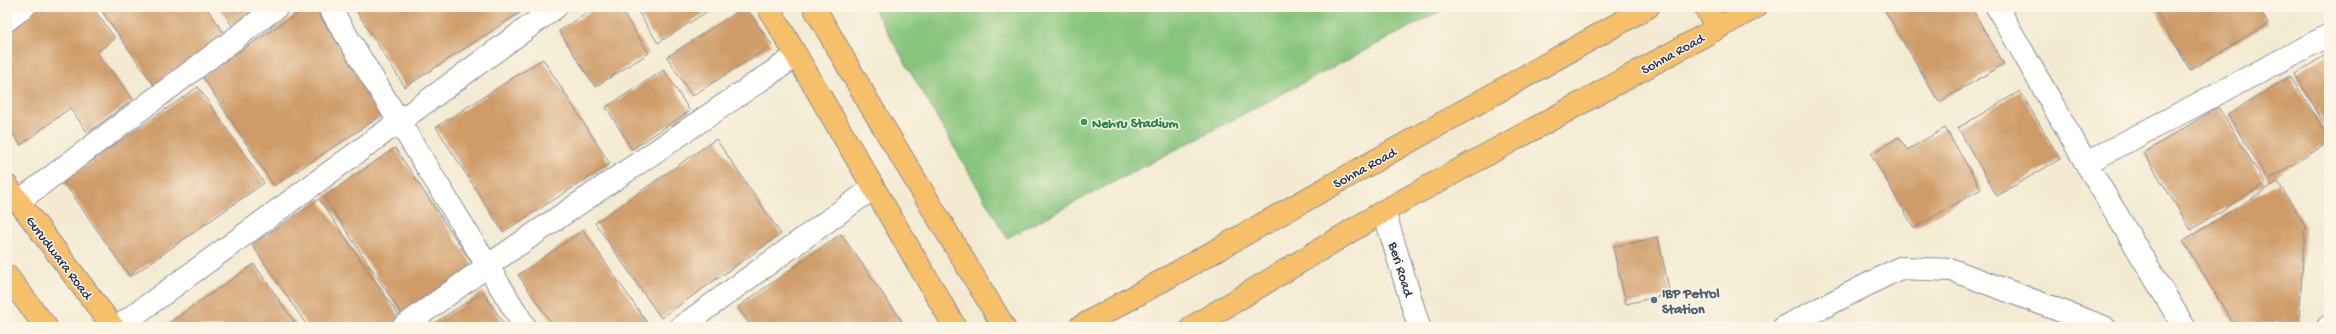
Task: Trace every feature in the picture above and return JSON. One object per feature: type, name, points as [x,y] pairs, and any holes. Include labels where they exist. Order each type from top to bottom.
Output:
[{"type":"main road","points":[[768,7],[955,327]]},
{"type":"main road","points":[[814,7],[869,103],[1004,327]]},
{"type":"main road","name":"Sohna Road","points":[[1080,327],[1648,7]]},
{"type":"main road","points":[[1705,7],[1717,28]]},
{"type":"main road","name":"Sohna Road","points":[[1192,327],[1384,211],[1756,7]]},
{"type":"main road","name":"Gurudwara Road","points":[[13,194],[113,327]]},
{"type":"main road","points":[[7,276],[46,327]]},
{"type":"street","points":[[7,20],[24,7]]},
{"type":"street","points":[[13,194],[277,7]]},
{"type":"street","points":[[329,7],[398,122],[525,327]]},
{"type":"street","points":[[118,327],[556,7]]},
{"type":"street","points":[[1997,7],[2086,164],[2184,327]]},
{"type":"street","points":[[2086,164],[2329,35]]},
{"type":"street","points":[[403,327],[487,266],[796,56]]},
{"type":"street","points":[[681,327],[873,188]]},
{"type":"street","name":"Beri Road","points":[[1384,211],[1419,327]]},
{"type":"street","points":[[1784,327],[1900,268],[1952,270],[2104,327]]},
{"type":"green space","name":"Nehru Stadium","points":[[873,7],[1448,7],[1007,238]]},
{"type":"building","points":[[38,7],[92,7],[115,38],[97,52],[133,99],[88,133],[70,108],[21,145],[7,126],[7,31]]},
{"type":"building","points":[[99,7],[206,7],[226,36],[155,87]]},
{"type":"building","points":[[220,7],[263,7],[233,27]]},
{"type":"building","points":[[307,7],[314,7],[384,114],[274,186],[202,76]]},
{"type":"building","points":[[354,7],[529,7],[405,87]]},
{"type":"building","points":[[597,7],[619,7],[649,53],[595,87],[559,31]]},
{"type":"building","points":[[635,7],[714,7],[658,43]]},
{"type":"building","points":[[745,7],[772,45],[692,96],[667,57]]},
{"type":"building","points":[[1883,7],[1971,7],[2004,64],[1939,102]]},
{"type":"building","points":[[2154,7],[2258,7],[2268,24],[2190,70]]},
{"type":"building","points":[[2329,53],[2329,132],[2295,74]]},
{"type":"building","points":[[543,59],[610,164],[503,232],[436,127]]},
{"type":"building","points":[[664,70],[690,111],[632,149],[606,107]]},
{"type":"building","points":[[2290,76],[2329,137],[2329,142],[2268,180],[2228,115]]},
{"type":"building","points":[[198,87],[264,183],[130,277],[63,181]]},
{"type":"building","points":[[2020,91],[2060,159],[1997,196],[1958,128]]},
{"type":"building","points":[[2218,107],[2265,183],[2191,230],[2144,153]]},
{"type":"building","points":[[1945,128],[1981,189],[1914,228],[1871,154],[1899,137],[1907,150]]},
{"type":"building","points":[[716,139],[781,234],[661,318],[595,223]]},
{"type":"building","points":[[395,148],[475,268],[403,316],[324,197]]},
{"type":"building","points":[[2278,182],[2305,226],[2299,321],[2233,323],[2183,241]]},
{"type":"building","points":[[319,199],[401,319],[389,327],[308,327],[252,245]]},
{"type":"building","points":[[583,230],[650,327],[554,327],[518,275]]},
{"type":"building","points":[[841,234],[906,327],[751,327],[738,307]]},
{"type":"building","points":[[1658,237],[1670,294],[1626,304],[1613,247]]},
{"type":"building","points":[[254,264],[298,327],[163,327]]},
{"type":"building","points":[[483,292],[506,327],[428,327]]},
{"type":"place","name":"Nehru Stadium","points":[[1084,122]]},
{"type":"place","name":"IBP Petrol Station","points":[[1654,300]]}]
